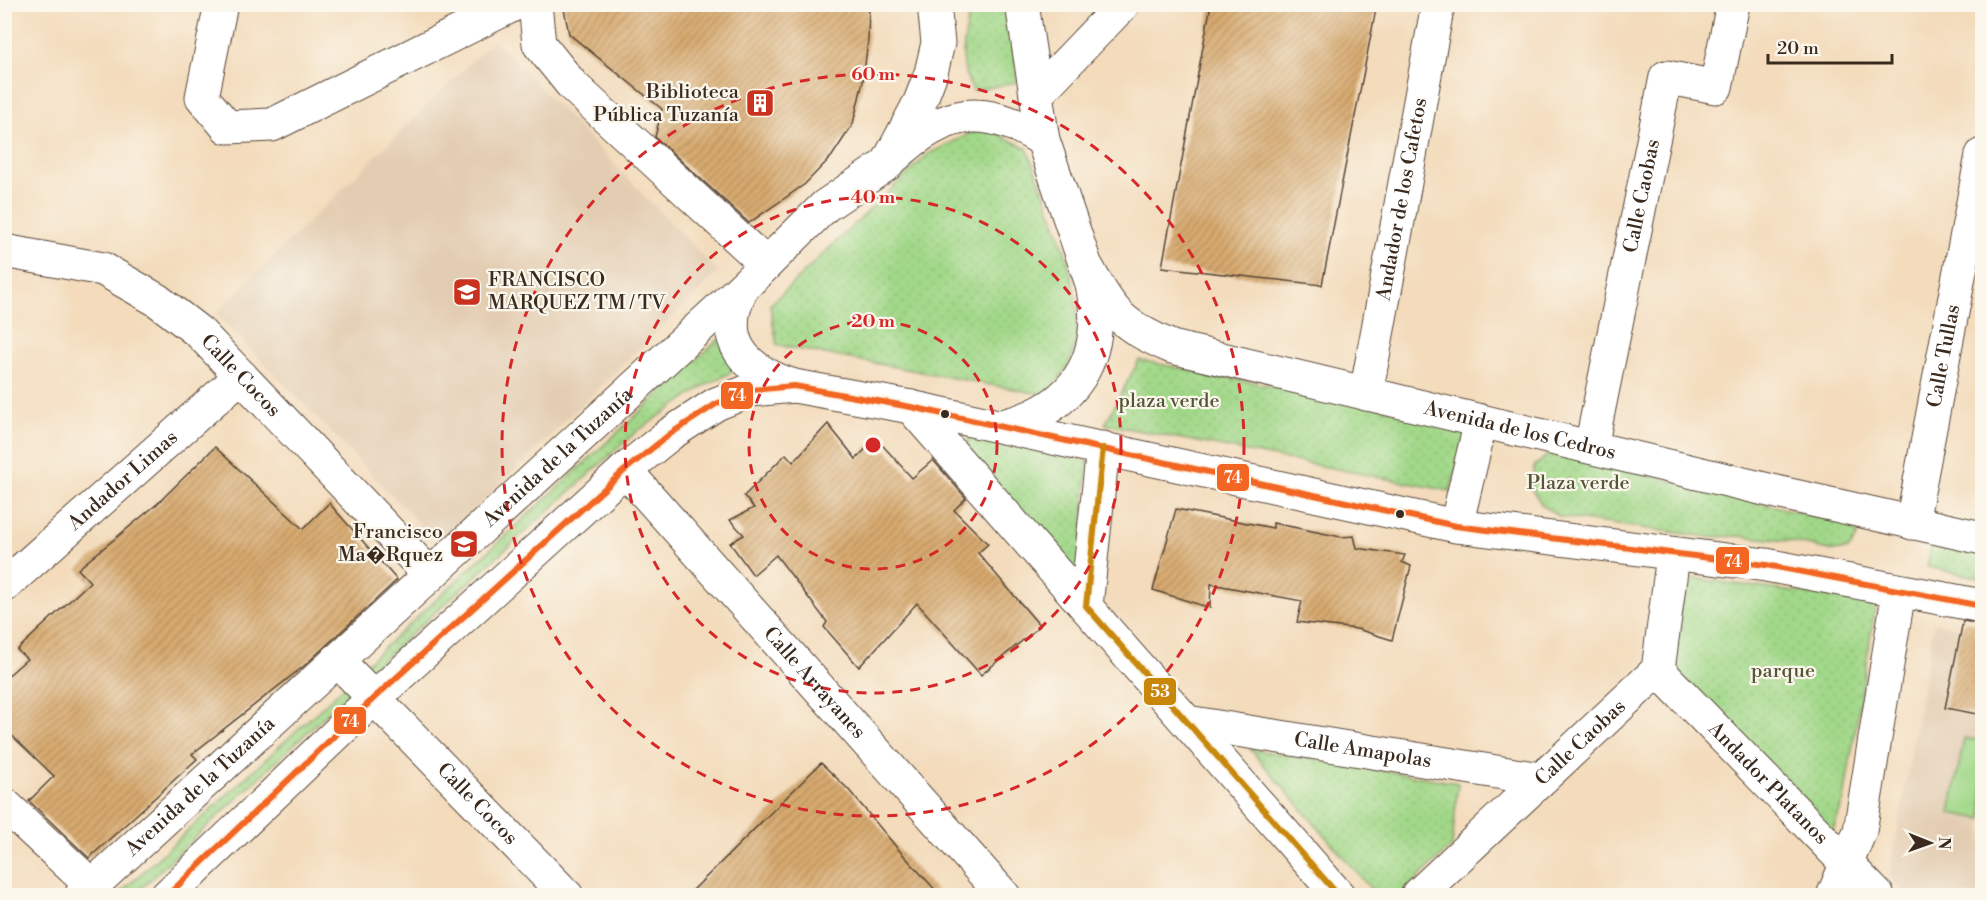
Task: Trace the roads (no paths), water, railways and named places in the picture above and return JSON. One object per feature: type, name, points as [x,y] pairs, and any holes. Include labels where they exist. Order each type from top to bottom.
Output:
[{"type":"street","points":[[221,4],[202,97],[227,127],[272,125],[331,93],[515,4]]},
{"type":"street","points":[[535,4],[539,44],[572,85],[766,264]]},
{"type":"street","name":"Avenida de la Tuzanía","points":[[86,890],[742,288],[825,206],[886,164],[921,102],[931,73],[938,44],[934,4]]},
{"type":"street","points":[[1002,426],[1024,421],[1046,411],[1064,397],[1079,379],[1090,357],[1097,333],[1097,309],[1088,269],[1043,140],[1022,4]]},
{"type":"street","points":[[1036,95],[1123,4]]},
{"type":"street","name":"Andador de los Cafetos","points":[[1366,394],[1438,4]]},
{"type":"street","name":"Calle Caobas","points":[[1591,447],[1666,77],[1716,87],[1733,4]]},
{"type":"street","points":[[886,164],[909,143],[956,117],[977,114],[1004,121],[1022,127],[1043,140]]},
{"type":"street","name":"Calle Tullas","points":[[1912,523],[1983,155]]},
{"type":"street","name":"Calle Cocos","points":[[4,251],[103,269],[157,300],[200,333],[430,576]]},
{"type":"street","name":"Avenida de los Cedros","points":[[1088,269],[1105,301],[1134,330],[1172,347],[1983,538]]},
{"type":"street","points":[[742,288],[735,304],[732,320],[733,337],[740,353],[750,365],[763,374],[794,386],[1002,426],[1456,526],[1672,555],[1766,565],[1983,606]]},
{"type":"street","name":"Andador Limas","points":[[4,586],[241,376]]},
{"type":"street","points":[[167,896],[374,698],[625,470],[670,434],[717,404],[751,390],[794,386]]},
{"type":"street","points":[[911,407],[1340,896]]},
{"type":"street","points":[[1456,526],[1481,421]]},
{"type":"street","points":[[1086,606],[1103,448]]},
{"type":"street","name":"Calle Arrayanes","points":[[625,470],[1004,896]]},
{"type":"street","points":[[1658,670],[1672,555]]},
{"type":"street","points":[[1833,896],[1848,865],[1860,831],[1899,591]]},
{"type":"street","name":"Calle Cocos","points":[[337,660],[567,896]]},
{"type":"street","name":"Calle Caobas","points":[[1416,896],[1658,670]]},
{"type":"street","name":"Andador Platanos","points":[[1658,670],[1878,896]]},
{"type":"street","name":"Calle Amapolas","points":[[1187,722],[1540,779]]},
{"type":"street","points":[[4,804],[86,890]]},
{"type":"place","name":"Biblioteca Pública Tuzanía","points":[[760,103]]},
{"type":"place","name":"FRANCISCO MARQUEZ TM / TV","points":[[467,292]]},
{"type":"place","name":"Francisco Ma�Rquez","points":[[464,544]]},
{"type":"park label","name":"plaza verde","points":[[1169,401]]},
{"type":"park label","name":"Plaza verde","points":[[1578,483]]},
{"type":"park label","name":"parque","points":[[1783,671]]}]
